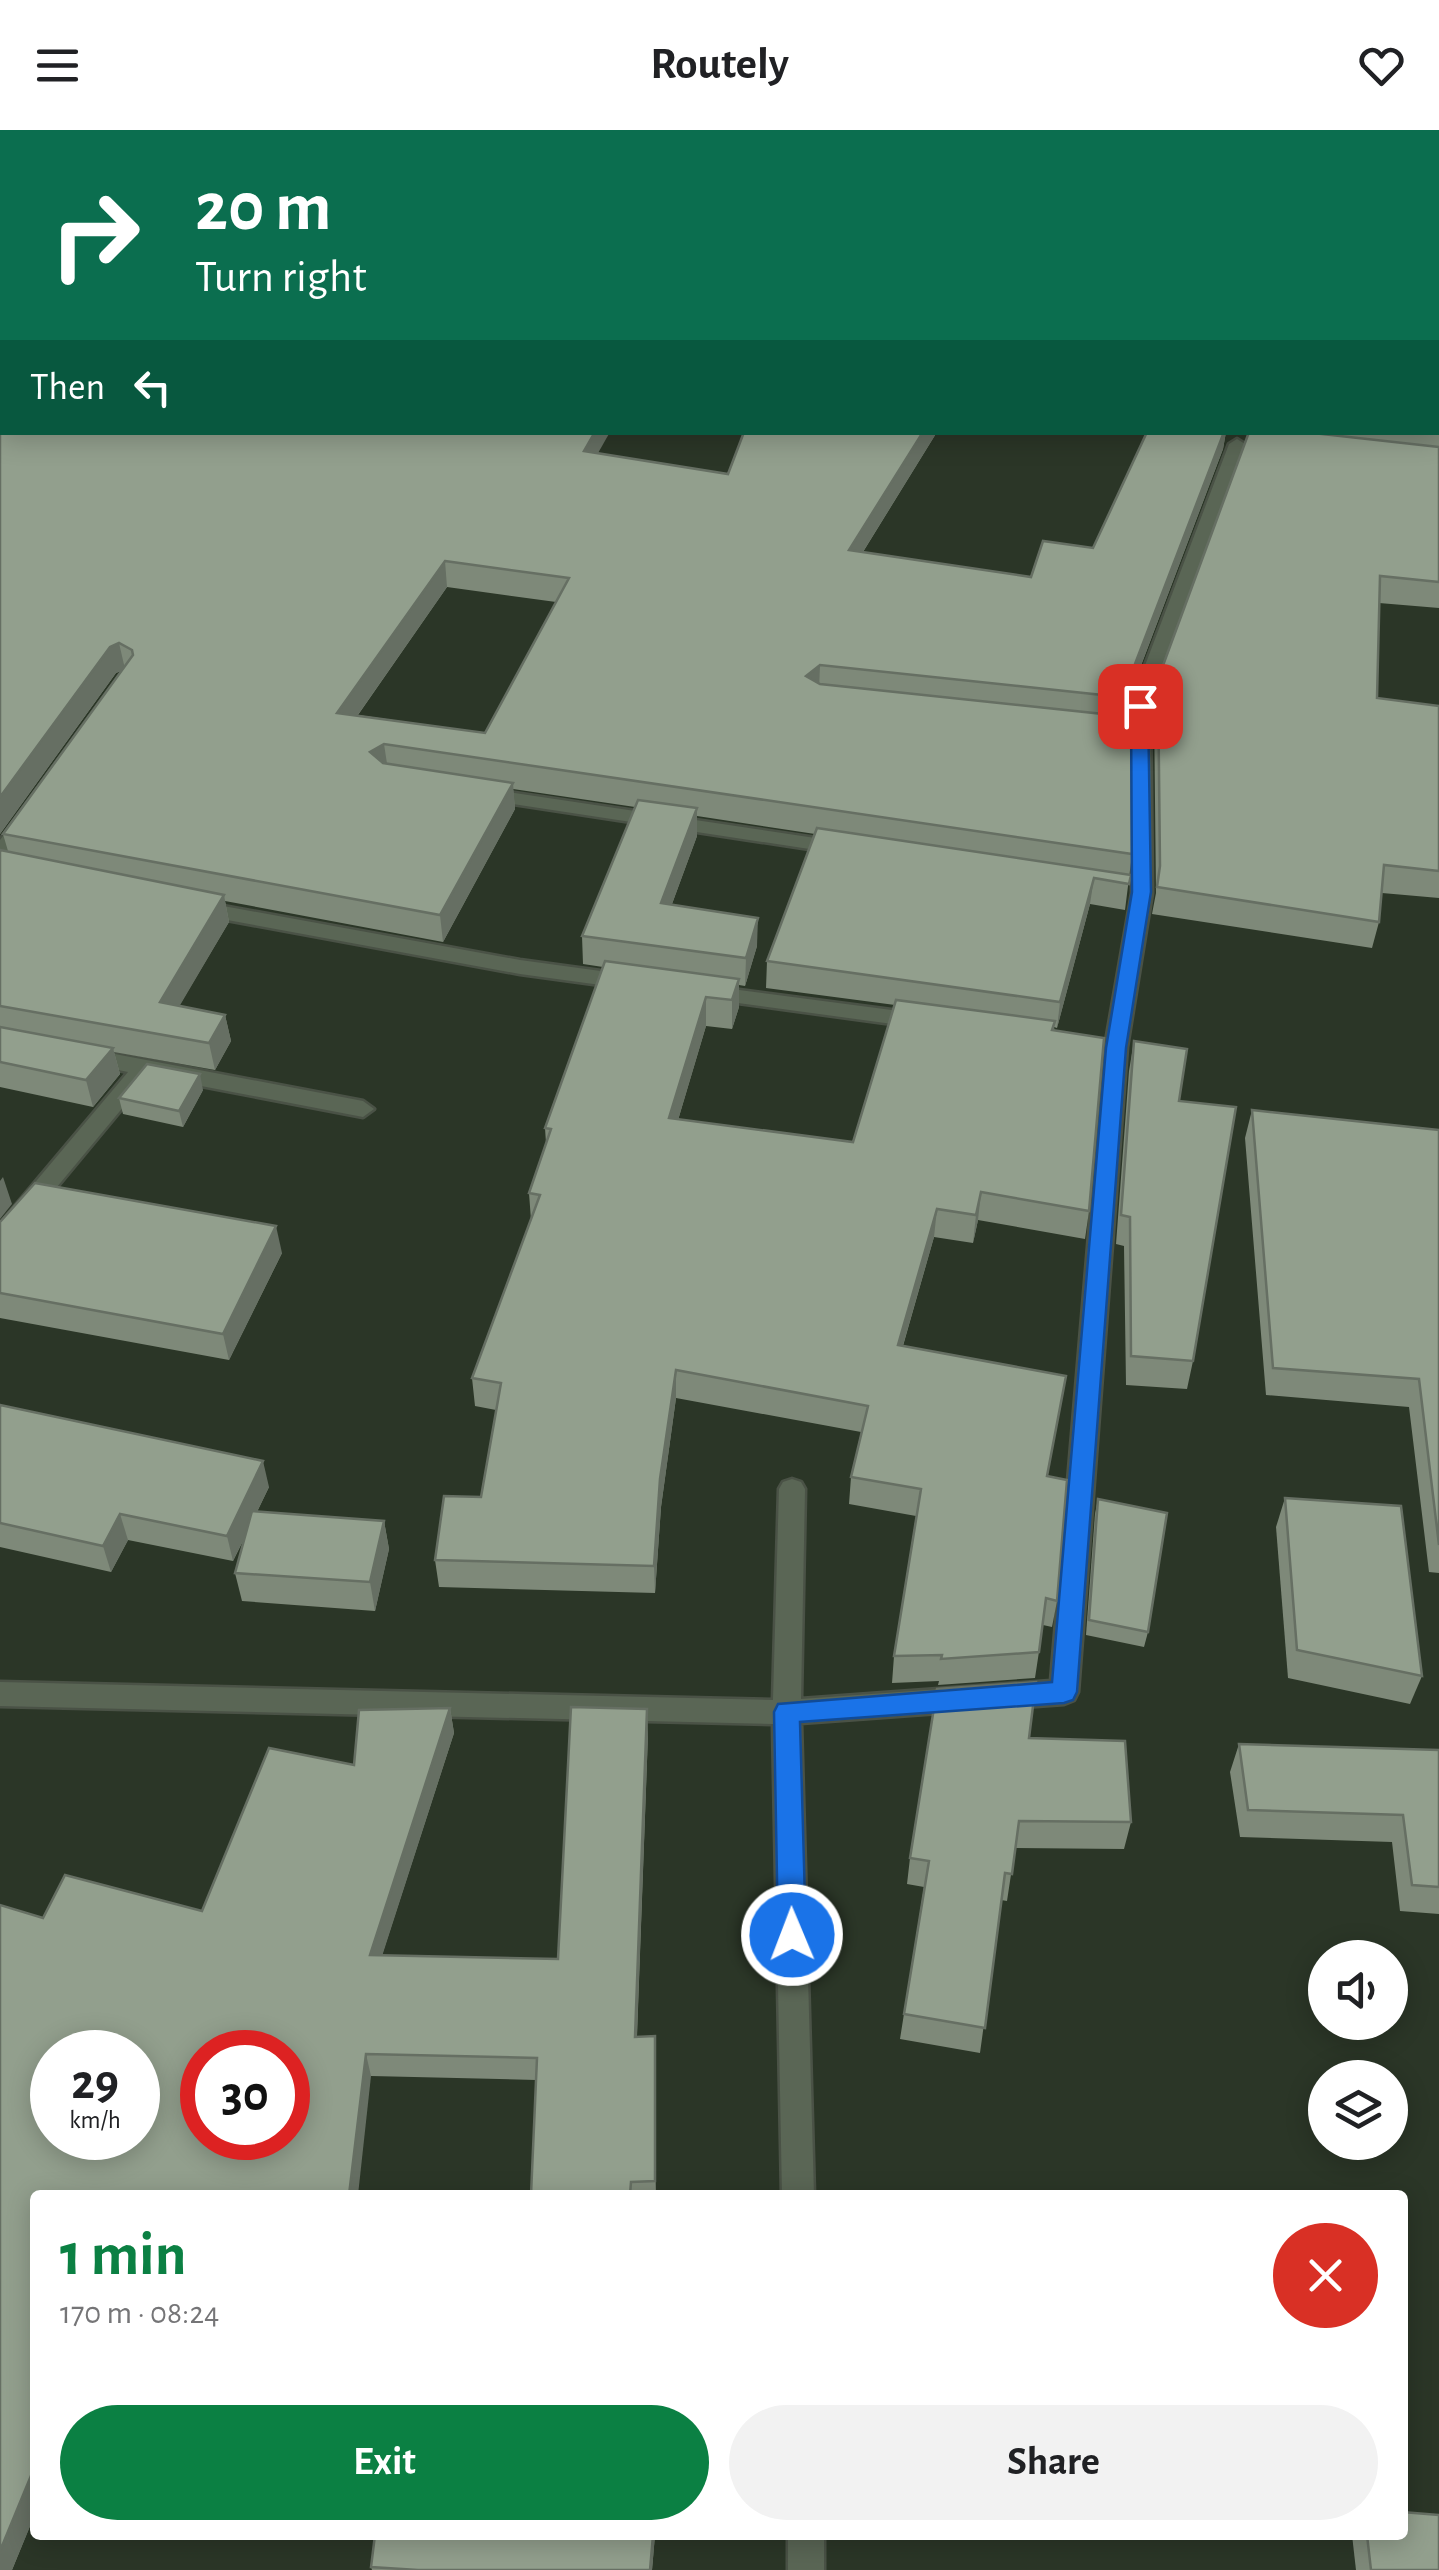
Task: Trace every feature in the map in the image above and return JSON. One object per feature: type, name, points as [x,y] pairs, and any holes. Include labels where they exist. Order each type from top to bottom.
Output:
[{"type":"street","points":[[0,1694],[787,1712],[1064,1692],[1107,1046],[1132,891],[1132,734],[1237,444]]},
{"type":"street","points":[[464,792],[871,852]]},
{"type":"street","points":[[0,855],[34,807]]},
{"type":"street","points":[[182,905],[520,967],[654,985]]},
{"type":"street","points":[[693,990],[943,1024]]},
{"type":"street","points":[[54,1050],[363,1109]]},
{"type":"street","points":[[0,1240],[144,1067]]},
{"type":"street","points":[[792,1490],[787,1712],[798,2190]]},
{"type":"street","points":[[806,2540],[806,2570]]},
{"type":"building","points":[[0,435],[593,435],[584,451],[728,474],[743,435],[921,435],[849,550],[1031,577],[1043,541],[1093,548],[1146,435],[1223,435],[1130,677],[1131,698],[820,665],[806,676],[820,684],[1131,717],[1132,854],[384,744],[370,752],[383,763],[513,783],[440,915],[3,834],[133,655],[132,650],[119,643],[110,647],[0,797]],"holes":[[[445,561],[569,578],[485,733],[337,713]]]},
{"type":"building","points":[[1248,435],[1331,435],[1439,447],[1439,582],[1380,576],[1377,698],[1439,706],[1439,871],[1384,865],[1379,922],[1157,887],[1158,679]]},
{"type":"building","points":[[638,800],[697,808],[661,903],[758,918],[746,958],[582,936]]},
{"type":"building","points":[[817,828],[1131,875],[1129,884],[1094,878],[1060,1002],[767,961]]},
{"type":"building","points":[[0,850],[224,895],[160,1002],[225,1015],[209,1043],[0,1006]]},
{"type":"building","points":[[605,961],[739,979],[732,1000],[706,997],[669,1118],[853,1142],[896,1000],[1055,1021],[1052,1030],[1104,1038],[1089,1211],[981,1192],[976,1215],[937,1209],[898,1345],[1066,1376],[1047,1476],[1067,1480],[1057,1601],[1046,1598],[1039,1652],[941,1659],[942,1655],[894,1656],[921,1489],[851,1477],[868,1406],[676,1370],[660,1479],[654,1566],[435,1560],[444,1496],[481,1497],[501,1383],[472,1378],[540,1195],[529,1193],[551,1129],[545,1128]]},
{"type":"building","points":[[0,1027],[113,1048],[86,1080],[0,1062]]},
{"type":"building","points":[[1134,1041],[1187,1049],[1179,1101],[1236,1107],[1193,1361],[1131,1356],[1130,1217],[1121,1215]]},
{"type":"building","points":[[147,1064],[200,1074],[179,1111],[119,1098]]},
{"type":"building","points":[[1252,1110],[1439,1130],[1439,1545],[1419,1379],[1273,1368]]},
{"type":"building","points":[[35,1183],[276,1226],[223,1334],[0,1293],[0,1222]]},
{"type":"building","points":[[0,1405],[263,1461],[227,1536],[120,1514],[103,1546],[0,1523]]},
{"type":"building","points":[[1285,1498],[1401,1506],[1422,1676],[1297,1650]]},
{"type":"building","points":[[1098,1499],[1167,1513],[1148,1632],[1089,1620]]},
{"type":"building","points":[[252,1511],[384,1521],[370,1582],[235,1573]]},
{"type":"building","points":[[1036,1682],[1029,1738],[1125,1741],[1131,1822],[1019,1821],[1012,1874],[1005,1873],[985,2028],[904,2014],[929,1861],[910,1858],[937,1689]]},
{"type":"building","points":[[571,1707],[647,1709],[635,2037],[655,2036],[655,2181],[631,2182],[630,2190],[531,2190],[537,2058],[366,2054],[350,2190],[30,2190],[30,2478],[0,2551],[0,1905],[43,1918],[65,1875],[202,1911],[269,1748],[354,1765],[359,1710],[450,1708],[370,1955],[558,1959]]},
{"type":"building","points":[[1239,1744],[1439,1750],[1439,1887],[1412,1885],[1403,1815],[1248,1810]]},
{"type":"building","points":[[1408,2512],[1439,2515],[1439,2570],[1371,2570],[1368,2540],[1408,2540]]},
{"type":"building","points":[[374,2540],[653,2540],[650,2570],[371,2567]]},
{"type":"route","points":[[792,1935],[787,1712],[1064,1692],[1116,1048],[1142,892],[1140,706]]}]
